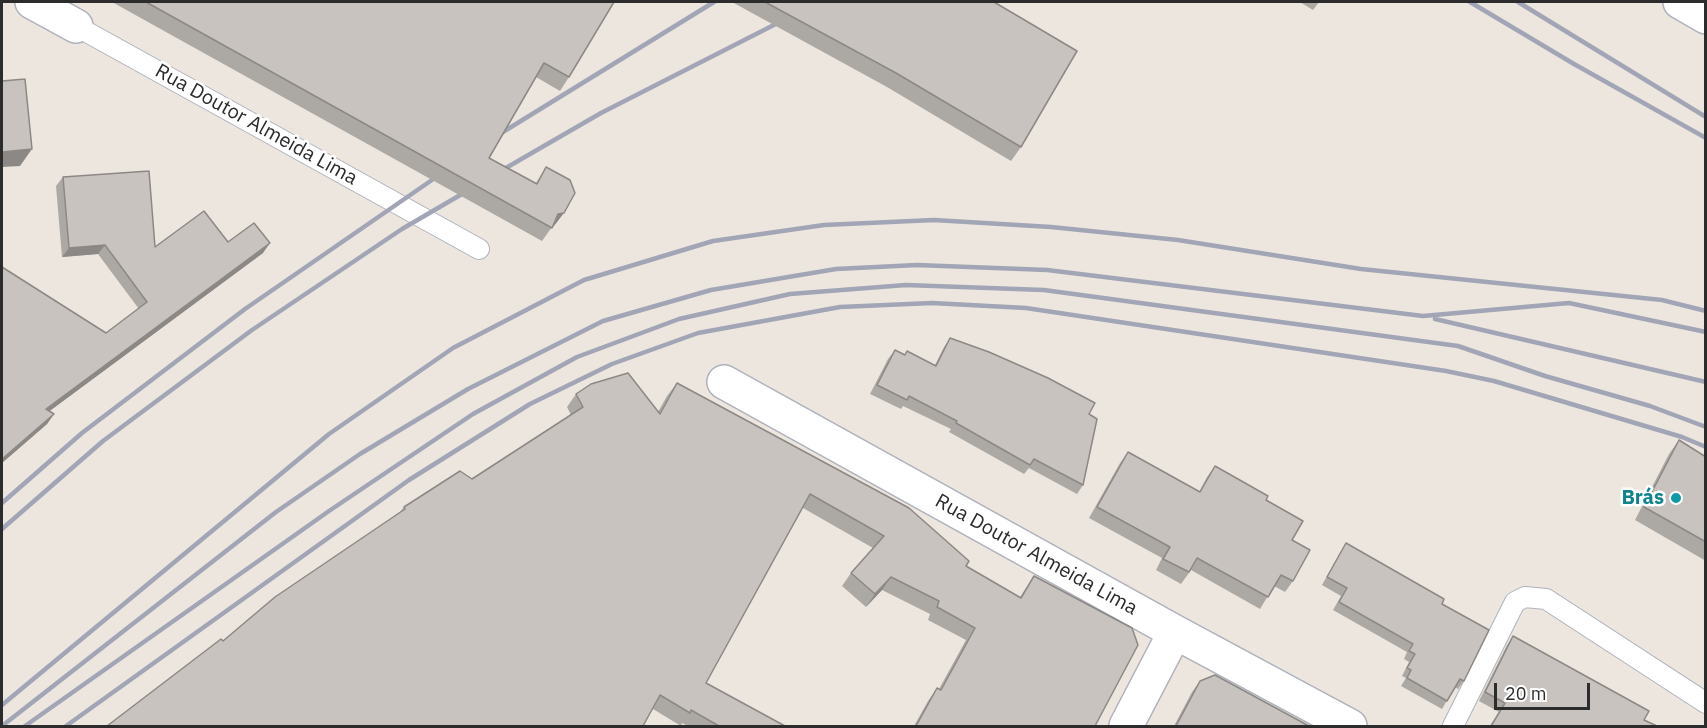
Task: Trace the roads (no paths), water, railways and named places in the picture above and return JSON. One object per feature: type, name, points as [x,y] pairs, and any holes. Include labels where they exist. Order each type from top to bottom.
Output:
[{"type":"street","name":"Rua Doutor Almeida Lima","points":[[32,2],[76,26]]},
{"type":"street","points":[[1680,2],[1706,17]]},
{"type":"street","name":"Rua Doutor Almeida Lima","points":[[724,382],[1174,632],[1350,726]]},
{"type":"street","points":[[1126,726],[1174,632]]},
{"type":"lane","name":"Rua Doutor Almeida Lima","points":[[76,26],[479,249]]},
{"type":"lane","points":[[1453,726],[1515,602],[1525,597],[1546,598],[1706,703]]},
{"type":"railway","points":[[490,140],[714,2]]},
{"type":"railway","points":[[492,176],[601,113],[819,2]]},
{"type":"railway","points":[[1470,2],[1706,138]]},
{"type":"railway","points":[[1518,2],[1706,117]]},
{"type":"railway","points":[[2,503],[82,433],[245,309],[445,171]]},
{"type":"railway","points":[[2,529],[103,441],[252,330],[402,229],[474,187]]},
{"type":"railway","points":[[2,705],[329,434],[453,348],[584,280],[713,241],[824,225],[934,220],[1051,227],[1178,240],[1361,269],[1662,300],[1706,311]]},
{"type":"railway","points":[[2,726],[276,512],[360,454],[468,389],[603,321],[711,290],[836,269],[917,265],[1047,270],[1423,316],[1569,303],[1706,332]]},
{"type":"railway","points":[[25,726],[329,511],[473,414],[577,357],[679,319],[790,294],[906,285],[1044,290],[1458,346],[1545,376],[1650,406],[1706,427]]},
{"type":"railway","points":[[66,726],[409,480],[530,404],[612,364],[698,333],[840,307],[932,303],[1026,308],[1446,371],[1494,381],[1682,437],[1706,447]]},
{"type":"railway","points":[[1435,319],[1706,382]]},
{"type":"place","name":"Brás","points":[[1676,498]]}]
